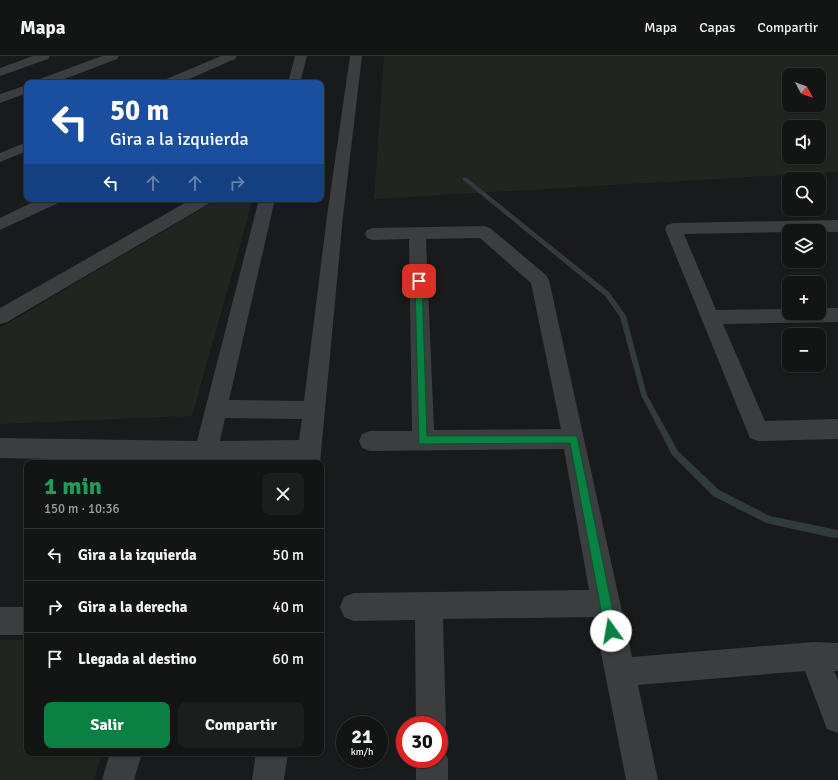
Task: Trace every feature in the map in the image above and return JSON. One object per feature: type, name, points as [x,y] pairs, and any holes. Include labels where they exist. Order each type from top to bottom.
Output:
[{"type":"street","points":[[0,72],[44,56]]},
{"type":"street","points":[[50,80],[113,56]]},
{"type":"street","points":[[176,80],[231,56]]},
{"type":"street","points":[[295,79],[301,56]]},
{"type":"street","points":[[0,448],[206,452],[309,457],[335,216],[356,56]]},
{"type":"street","points":[[0,99],[24,89]]},
{"type":"street","points":[[0,158],[24,147]]},
{"type":"street","points":[[0,225],[46,202]]},
{"type":"street","points":[[0,317],[199,202]]},
{"type":"street","points":[[206,452],[266,202]]},
{"type":"street","points":[[838,226],[673,229],[758,431],[838,429]]},
{"type":"street","points":[[373,234],[484,232],[540,280],[574,439],[605,603],[642,780]]},
{"type":"street","points":[[418,233],[423,441]]},
{"type":"street","points":[[710,317],[838,315]]},
{"type":"street","points":[[217,409],[313,410]]},
{"type":"street","points":[[370,441],[574,439]]},
{"type":"street","points":[[354,607],[605,603]]},
{"type":"street","points":[[429,606],[431,716]]},
{"type":"street","points":[[0,620],[24,621]]},
{"type":"street","points":[[620,672],[826,656],[838,718]]},
{"type":"street","points":[[118,780],[125,756]]},
{"type":"street","points":[[268,780],[272,756]]},
{"type":"street","points":[[432,768],[432,780]]},
{"type":"shaded area","points":[[384,56],[838,56],[838,172],[782,172],[782,175],[374,199]]},
{"type":"shaded area","points":[[213,202],[252,202],[192,416],[0,424],[0,328]]},
{"type":"shaded area","points":[[0,640],[24,640],[24,756],[101,756],[94,780],[0,780]]},
{"type":"waterway","points":[[465,179],[607,294],[623,316],[644,395],[675,453],[716,493],[769,520],[838,534]]},
{"type":"route","points":[[419,281],[423,441],[574,439],[611,631]]}]
